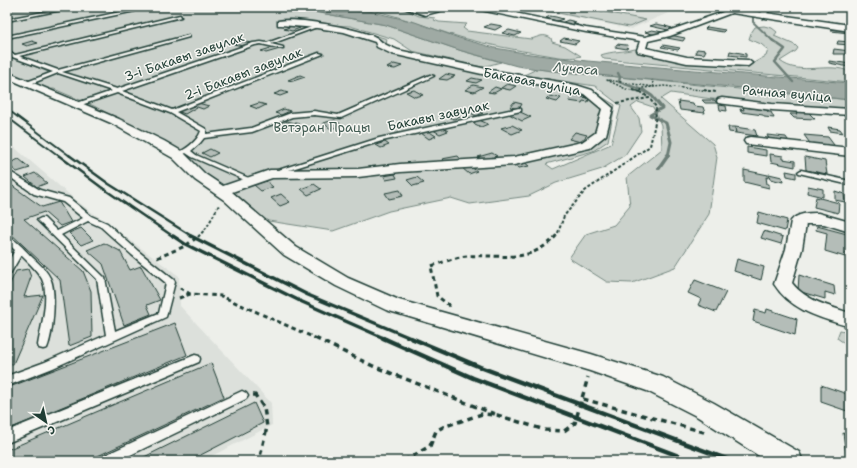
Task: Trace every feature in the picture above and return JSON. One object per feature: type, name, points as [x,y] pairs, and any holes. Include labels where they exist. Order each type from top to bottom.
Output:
[{"type":"street","points":[[405,7],[425,13],[451,7]]},
{"type":"street","points":[[476,7],[586,30],[645,39],[667,34],[732,11]]},
{"type":"street","points":[[500,12],[515,7]]},
{"type":"street","points":[[706,7],[850,28]]},
{"type":"street","points":[[763,16],[767,7]]},
{"type":"street","name":"Бакавая вуліца","points":[[224,194],[249,180],[270,174],[358,173],[400,168],[514,161],[586,145],[600,135],[608,108],[588,92],[572,87],[491,73],[395,52],[380,45],[378,41],[370,36],[316,26],[281,23]]},
{"type":"street","points":[[645,39],[641,50],[687,60],[748,63]]},
{"type":"street","points":[[7,75],[115,121],[160,144],[182,153],[200,177],[224,194],[290,251],[342,282],[393,305],[591,363],[655,384],[706,410],[790,461]]},
{"type":"street","name":"Рачная вуліца","points":[[722,101],[772,107],[850,112]]},
{"type":"street","points":[[750,141],[850,152]]},
{"type":"street","points":[[850,227],[815,218],[806,217],[799,221],[794,249],[783,284],[788,292],[808,306],[850,320]]},
{"type":"lane","points":[[7,20],[74,7]]},
{"type":"lane","points":[[7,37],[134,10]]},
{"type":"lane","points":[[16,56],[180,16]]},
{"type":"lane","points":[[267,44],[316,26]]},
{"type":"lane","points":[[26,84],[57,72],[188,36]]},
{"type":"lane","name":"3-і Бакавы завулак","points":[[76,105],[254,44],[267,44],[282,48]]},
{"type":"lane","points":[[7,54],[117,91],[172,112],[204,130],[203,136]]},
{"type":"lane","name":"2-і Бакавы завулак","points":[[172,112],[321,54]]},
{"type":"lane","points":[[182,153],[203,136],[252,130],[291,115],[314,113],[339,117],[432,76]]},
{"type":"lane","name":"Бакавы завулак","points":[[270,174],[381,139],[519,110]]},
{"type":"lane","points":[[182,153],[194,156],[249,180]]},
{"type":"lane","points":[[7,172],[37,192],[66,200],[88,218],[104,225],[135,253],[171,282],[163,315],[49,365],[7,381]]},
{"type":"lane","points":[[801,172],[850,183]]},
{"type":"lane","points":[[56,235],[88,218]]},
{"type":"lane","points":[[41,220],[101,278],[110,337]]},
{"type":"lane","points":[[7,239],[20,249],[47,280],[50,310],[43,345]]},
{"type":"lane","points":[[7,272],[20,249]]},
{"type":"lane","points":[[7,437],[195,359]]},
{"type":"lane","points":[[105,461],[242,396]]},
{"type":"path","points":[[641,92],[626,89],[607,80],[654,87],[652,80]]},
{"type":"path","points":[[455,310],[437,296],[431,266],[465,256],[523,256],[546,246],[558,233],[564,216],[585,192],[650,146],[655,123],[656,107],[649,98]]},
{"type":"path","points":[[147,262],[172,251],[200,235],[213,219],[216,209],[224,194]]},
{"type":"path","points":[[171,282],[190,294],[221,296],[279,321],[373,366],[497,415],[545,430],[564,431],[575,423],[583,399],[591,363]]},
{"type":"path","points":[[242,396],[255,395],[264,408],[267,427],[259,461]]},
{"type":"path","points":[[583,399],[711,434]]},
{"type":"path","points":[[404,461],[430,446],[436,431],[443,427],[482,414],[497,415]]},
{"type":"shaded area","points":[[523,7],[682,7],[631,29]]},
{"type":"shaded area","points":[[7,141],[78,202],[179,276],[180,306],[271,403],[272,425],[202,461],[7,461]]},
{"type":"green space","name":"Ветэран Працы","points":[[7,7],[264,7],[315,12],[386,25],[462,51],[501,62],[482,67],[412,51],[394,39],[350,26],[311,24],[361,31],[387,39],[386,45],[400,51],[594,92],[615,105],[608,141],[593,151],[546,164],[553,169],[611,144],[621,106],[595,86],[524,75],[537,69],[850,100],[850,112],[712,99],[671,93],[661,99],[713,144],[717,157],[709,214],[675,267],[632,283],[607,282],[569,258],[586,234],[614,225],[630,206],[627,177],[662,149],[661,125],[653,107],[638,102],[631,107],[639,118],[641,131],[625,155],[602,169],[556,183],[529,196],[470,204],[451,198],[389,211],[333,231],[262,220],[218,182],[184,159],[125,123],[94,106],[54,89],[41,90],[35,80],[18,78],[7,71],[7,56],[13,57],[48,72],[47,74],[66,74],[7,50]]},
{"type":"green space","points":[[357,7],[399,7],[419,16],[435,18],[434,20],[439,22],[467,24],[463,28],[467,31],[531,39],[546,36],[551,38],[552,42],[565,46],[581,56],[572,58],[561,57],[473,41],[384,13]]},
{"type":"green space","points":[[528,7],[579,7],[646,20],[629,27]]},
{"type":"green space","points":[[764,26],[772,28],[777,32],[774,36],[795,45],[798,48],[796,51],[780,61],[788,66],[796,68],[842,69],[850,72],[850,82],[604,59],[601,55],[635,49],[716,64],[750,65],[766,56],[768,50],[761,44],[749,39],[755,27]]},
{"type":"green space","points":[[840,330],[850,332],[850,347],[837,338]]},
{"type":"water","name":"Лучоса","points":[[264,7],[352,7],[415,22],[459,38],[495,48],[530,54],[587,61],[850,83],[850,100],[754,89],[552,71],[517,66],[462,51],[386,25],[315,12]]},
{"type":"building","points":[[550,16],[563,19],[557,21],[546,18]]},
{"type":"building","points":[[568,20],[576,22],[573,23],[578,25],[576,26],[561,23]]},
{"type":"building","points":[[491,24],[502,26],[495,30],[484,27]]},
{"type":"building","points":[[656,24],[672,28],[668,30],[650,26]]},
{"type":"building","points":[[292,26],[300,28],[292,31],[284,29]]},
{"type":"building","points":[[707,27],[725,30],[723,32],[705,29]]},
{"type":"building","points":[[831,28],[849,30],[849,33],[831,31]]},
{"type":"building","points":[[509,30],[521,33],[515,36],[502,33]]},
{"type":"building","points":[[652,30],[663,32],[656,35],[645,32]]},
{"type":"building","points":[[670,35],[685,38],[683,41],[667,38]]},
{"type":"building","points":[[564,38],[579,41],[575,44],[560,41]]},
{"type":"building","points":[[32,41],[38,43],[27,46],[22,44]]},
{"type":"building","points":[[242,41],[251,43],[243,46],[233,44]]},
{"type":"building","points":[[838,41],[850,42],[850,45],[837,44]]},
{"type":"building","points":[[617,44],[628,45],[627,49],[615,47]]},
{"type":"building","points":[[663,45],[680,48],[678,50],[661,47]]},
{"type":"building","points":[[274,47],[280,49],[266,53],[261,51]]},
{"type":"building","points":[[697,49],[706,50],[704,54],[695,53]]},
{"type":"building","points":[[834,49],[850,51],[849,54],[833,54]]},
{"type":"building","points":[[730,51],[746,54],[746,57],[729,55]]},
{"type":"building","points":[[829,61],[849,64],[849,67],[829,63]]},
{"type":"building","points":[[394,64],[402,66],[395,69],[387,68]]},
{"type":"building","points":[[274,66],[280,67],[271,71],[264,69]]},
{"type":"building","points":[[446,74],[455,76],[447,80],[439,79]]},
{"type":"building","points":[[300,75],[305,77],[293,81],[288,80]]},
{"type":"building","points":[[472,78],[482,80],[476,83],[467,81]]},
{"type":"building","points":[[507,84],[516,86],[510,90],[501,88]]},
{"type":"building","points":[[473,85],[483,87],[474,92],[465,90]]},
{"type":"building","points":[[495,87],[501,89],[494,93],[488,92]]},
{"type":"building","points":[[414,90],[423,95],[415,97],[406,92]]},
{"type":"building","points":[[282,91],[288,93],[280,96],[274,94]]},
{"type":"building","points":[[572,94],[589,98],[588,102],[583,101],[582,103],[569,101]]},
{"type":"building","points":[[549,96],[561,98],[557,102],[546,99]]},
{"type":"building","points":[[702,100],[714,100],[718,103],[705,103]]},
{"type":"building","points":[[678,101],[693,103],[694,106],[703,107],[705,113],[680,110]]},
{"type":"building","points":[[514,102],[522,104],[519,109],[510,107]]},
{"type":"building","points":[[198,103],[209,106],[203,109],[197,107],[185,114],[177,111]]},
{"type":"building","points":[[259,103],[266,105],[258,109],[250,106]]},
{"type":"building","points":[[719,105],[726,106],[727,111],[720,110]]},
{"type":"building","points":[[743,107],[767,110],[768,112],[771,112],[774,118],[741,112],[740,109],[744,110]]},
{"type":"building","points":[[284,109],[290,111],[281,115],[275,113]]},
{"type":"building","points":[[474,109],[483,113],[476,116],[467,111]]},
{"type":"building","points":[[518,111],[531,117],[522,121],[509,114]]},
{"type":"building","points":[[794,111],[808,112],[815,119],[794,118],[790,114],[797,114]]},
{"type":"building","points":[[451,113],[460,117],[454,119],[445,115]]},
{"type":"building","points":[[335,120],[342,125],[331,129],[323,123]]},
{"type":"building","points":[[479,120],[488,124],[481,127],[473,123]]},
{"type":"building","points":[[287,121],[299,124],[292,129],[280,126]]},
{"type":"building","points":[[512,125],[522,130],[512,134],[501,128]]},
{"type":"building","points":[[441,127],[448,131],[440,134],[433,130]]},
{"type":"building","points":[[728,127],[735,127],[736,133],[729,132]]},
{"type":"building","points":[[735,127],[755,130],[757,136],[736,133]]},
{"type":"building","points":[[828,127],[840,129],[843,133],[830,131]]},
{"type":"building","points":[[428,131],[436,136],[429,139],[421,133]]},
{"type":"building","points":[[575,132],[587,135],[581,142],[569,139]]},
{"type":"building","points":[[767,135],[786,137],[790,143],[769,139]]},
{"type":"building","points":[[804,135],[828,137],[837,149],[812,146]]},
{"type":"building","points":[[385,142],[389,145],[381,148],[376,145]]},
{"type":"building","points":[[747,147],[766,150],[766,156],[747,153]]},
{"type":"building","points":[[210,149],[218,153],[210,157],[202,153]]},
{"type":"building","points":[[492,153],[497,156],[483,160],[478,157]]},
{"type":"building","points":[[770,154],[783,156],[783,159],[795,161],[795,167],[771,162]]},
{"type":"building","points":[[458,156],[462,161],[446,164],[442,159]]},
{"type":"building","points":[[805,157],[825,161],[827,174],[806,170]]},
{"type":"building","points":[[19,159],[30,168],[17,172],[7,164]]},
{"type":"building","points":[[524,162],[529,166],[519,168],[514,164]]},
{"type":"building","points":[[469,166],[477,171],[469,174],[462,168]]},
{"type":"building","points":[[744,170],[768,175],[768,178],[766,177],[769,188],[744,182]]},
{"type":"building","points":[[786,171],[796,173],[796,178],[787,176]]},
{"type":"building","points":[[35,173],[47,183],[37,187],[25,177]]},
{"type":"building","points":[[395,174],[397,178],[386,180],[384,176]]},
{"type":"building","points":[[769,174],[782,177],[783,182],[770,179]]},
{"type":"building","points":[[417,177],[424,183],[413,186],[407,180]]},
{"type":"building","points":[[266,181],[273,187],[261,191],[254,185]]},
{"type":"building","points":[[7,182],[42,207],[59,202],[71,222],[60,226],[44,212],[24,219],[83,271],[91,291],[92,337],[69,346],[60,280],[7,230]]},
{"type":"building","points":[[314,184],[321,189],[308,195],[301,189]]},
{"type":"building","points":[[808,186],[823,189],[823,197],[807,193]]},
{"type":"building","points":[[400,190],[403,196],[389,199],[385,193]]},
{"type":"building","points":[[835,191],[844,194],[845,202],[835,200]]},
{"type":"building","points":[[281,194],[290,202],[280,206],[271,198]]},
{"type":"building","points":[[816,197],[839,203],[838,213],[814,207]]},
{"type":"building","points":[[759,212],[787,220],[785,231],[757,223]]},
{"type":"building","points":[[817,226],[847,234],[847,237],[850,238],[850,255],[845,253],[845,257],[825,251],[827,233],[816,230]]},
{"type":"building","points":[[81,228],[93,240],[81,245],[69,233]]},
{"type":"building","points":[[764,231],[783,237],[781,244],[761,238]]},
{"type":"building","points":[[104,243],[120,251],[130,270],[141,266],[160,300],[147,305],[151,314],[124,325],[103,264],[87,250]]},
{"type":"building","points":[[737,259],[764,267],[761,280],[734,271]]},
{"type":"building","points":[[28,269],[31,277],[24,297],[43,295],[13,364],[7,365],[7,290],[16,271]]},
{"type":"building","points":[[799,275],[834,286],[835,295],[825,292],[825,299],[798,291]]},
{"type":"building","points":[[695,280],[726,292],[716,312],[698,305],[701,299],[688,293]]},
{"type":"building","points":[[767,309],[797,319],[795,335],[753,321],[755,310],[766,313]]},
{"type":"building","points":[[175,323],[187,355],[7,430],[7,388]]},
{"type":"building","points":[[211,363],[224,397],[87,461],[7,461],[7,450]]},
{"type":"building","points":[[821,385],[850,395],[850,412],[821,402]]},
{"type":"building","points":[[254,403],[263,423],[189,461],[136,461]]},
{"type":"building","points":[[843,433],[850,436],[850,461],[847,461]]},
{"type":"waterway","points":[[358,11],[367,7]]},
{"type":"waterway","points":[[753,16],[753,22],[773,41]]},
{"type":"waterway","points":[[772,40],[785,49],[775,62],[793,82]]},
{"type":"waterway","points":[[618,73],[620,77],[619,82],[644,91]]},
{"type":"waterway","points":[[644,91],[652,96],[662,108],[650,115],[666,123],[671,142],[668,156]]},
{"type":"waterway","points":[[659,168],[668,155]]},
{"type":"railway","points":[[7,109],[70,156]]},
{"type":"railway","points":[[7,117],[59,156]]},
{"type":"railway","points":[[58,155],[101,187],[174,237]]},
{"type":"railway","points":[[69,155],[109,184],[193,237]]},
{"type":"railway","points":[[173,236],[185,244],[300,301],[386,339]]},
{"type":"railway","points":[[191,236],[308,295],[413,339]]},
{"type":"railway","points":[[383,338],[473,378],[692,461]]},
{"type":"railway","points":[[411,338],[480,367],[732,461]]}]
